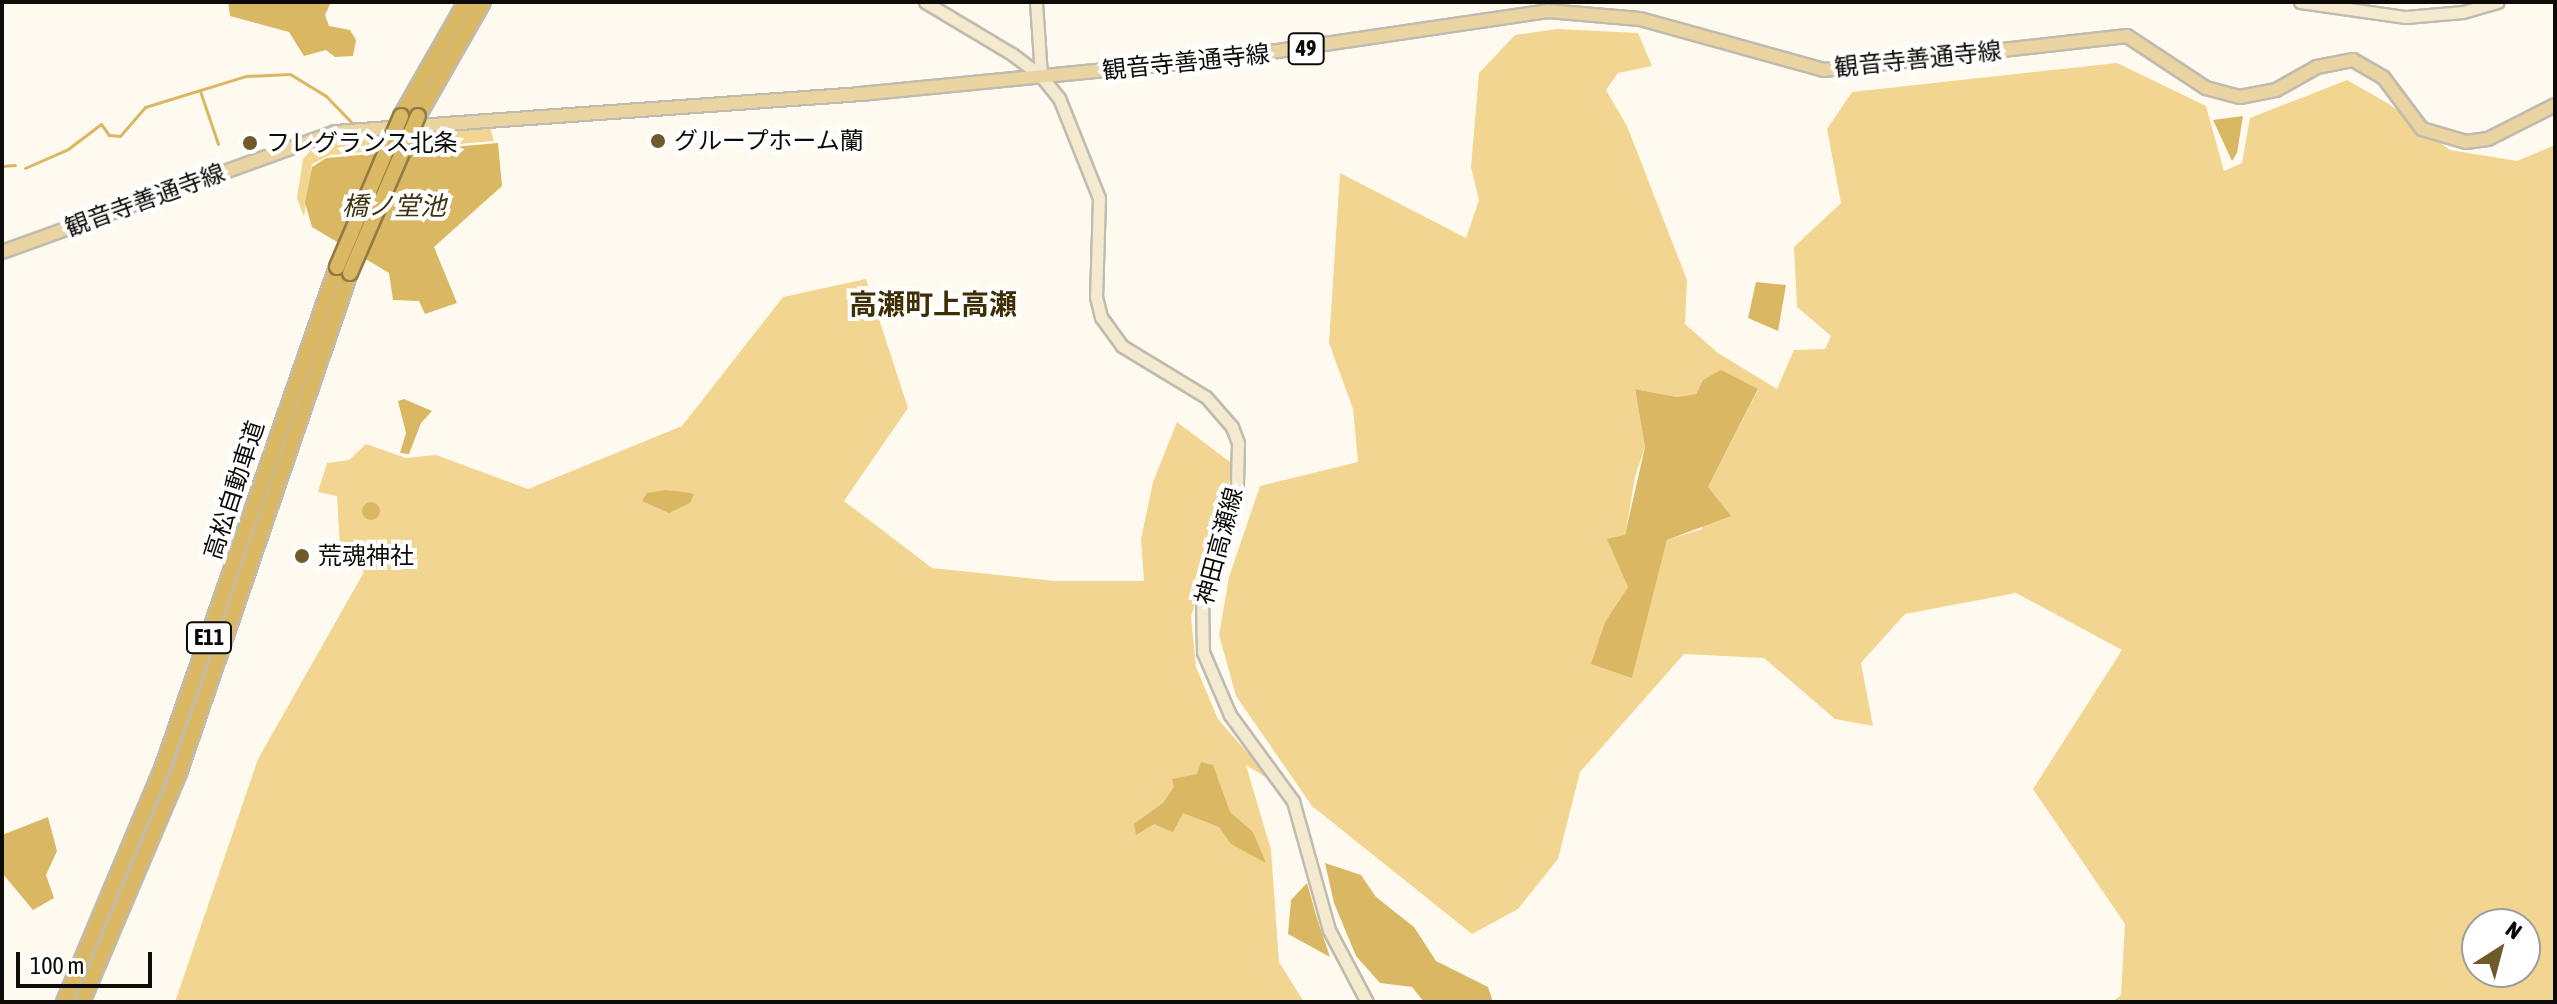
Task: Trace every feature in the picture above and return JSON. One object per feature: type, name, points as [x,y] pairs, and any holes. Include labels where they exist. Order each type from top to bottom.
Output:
[{"type":"highway","name":"高松自動車道","points":[[64,1002],[163,766],[401,116],[466,2]]},
{"type":"highway","name":"高松自動車道","points":[[82,1002],[179,773],[344,270],[418,116],[483,2]]},
{"type":"main road","name":"神田高瀬線","points":[[925,2],[1041,76],[1059,98],[1099,198],[1095,277],[1101,317],[1122,346],[1206,397],[1222,412],[1238,443],[1237,485],[1202,596],[1205,662],[1230,715],[1293,801],[1329,930],[1367,1002]]},
{"type":"main road","points":[[1036,2],[1041,76]]},
{"type":"main road","points":[[2300,2],[2406,17],[2463,12],[2498,2]]},
{"type":"main road","name":"観音寺善通寺線","points":[[2,252],[335,132],[1041,76],[1340,45],[1456,21],[1548,11],[1615,14],[1824,70],[2127,36],[2206,88],[2240,97],[2276,90],[2317,67],[2353,60],[2383,77],[2422,129],[2466,142],[2488,139],[2555,105]]},
{"type":"shaded area","points":[[1557,29],[1638,33],[1652,66],[1618,73],[1606,90],[1627,126],[1687,280],[1685,324],[1718,353],[1777,389],[1794,350],[1825,349],[1831,336],[1797,307],[1794,247],[1841,203],[1827,129],[1852,92],[2117,63],[2206,106],[2224,171],[2242,163],[2250,118],[2347,80],[2389,104],[2450,150],[2517,161],[2555,145],[2555,1002],[2112,1002],[2121,995],[2125,924],[2033,789],[2122,650],[2016,593],[1905,614],[1861,663],[1873,726],[1835,719],[1764,658],[1684,654],[1580,772],[1558,859],[1518,909],[1472,934],[1312,806],[1236,696],[1219,635],[1229,577],[1260,486],[1358,462],[1353,409],[1329,343],[1340,173],[1466,238],[1479,200],[1471,167],[1479,73],[1515,35]],"holes":[[[1703,380],[1758,390],[1708,487],[1702,529],[1667,540],[1632,677],[1605,622],[1628,587],[1620,566],[1635,477],[1645,447],[1635,389],[1677,397],[1696,394]]]},
{"type":"shaded area","points":[[489,124],[494,141],[330,155],[312,164],[304,217],[297,198],[303,159],[312,149],[329,140]]},
{"type":"shaded area","points":[[866,279],[908,408],[844,501],[932,568],[1055,581],[1144,581],[1141,539],[1153,482],[1177,422],[1234,465],[1191,617],[1196,667],[1218,719],[1272,781],[1246,765],[1271,850],[1279,962],[1304,1002],[175,1002],[258,759],[364,572],[340,547],[337,496],[318,492],[327,463],[349,460],[366,444],[406,458],[436,455],[528,489],[682,426],[783,297]]},
{"type":"water","points":[[228,2],[331,2],[325,15],[329,26],[350,30],[356,40],[353,56],[335,57],[326,50],[304,56],[289,32],[230,16]]},
{"type":"water","points":[[2243,116],[2237,153],[2232,161],[2213,120]]},
{"type":"water","name":"橋ノ堂池","points":[[498,143],[502,186],[434,247],[457,303],[425,314],[419,301],[393,300],[389,273],[312,227],[305,203],[312,167],[326,158]]},
{"type":"water","points":[[1756,282],[1786,285],[1778,331],[1748,318]]},
{"type":"water","points":[[1721,370],[1758,389],[1708,487],[1731,516],[1667,540],[1632,678],[1591,664],[1605,622],[1628,587],[1607,539],[1625,535],[1645,447],[1635,389],[1677,397],[1696,394],[1703,380]]},
{"type":"water","points":[[404,399],[432,411],[421,423],[409,454],[400,453],[406,433],[398,401]]},
{"type":"water","points":[[665,490],[694,494],[690,503],[669,513],[642,501],[647,493]]},
{"type":"water","points":[[367,502],[375,502],[380,511],[378,518],[367,520],[362,515],[362,507]]},
{"type":"water","points":[[1201,762],[1213,765],[1230,812],[1253,832],[1266,863],[1231,844],[1219,827],[1183,813],[1173,832],[1154,824],[1136,835],[1134,824],[1163,803],[1174,787],[1172,779],[1197,774]]},
{"type":"water","points":[[48,817],[57,851],[46,875],[54,898],[33,910],[2,873],[2,835]]},
{"type":"water","points":[[1325,863],[1361,875],[1376,897],[1414,927],[1436,961],[1488,987],[1493,1002],[1424,1002],[1412,987],[1380,983],[1356,956],[1334,903]]},
{"type":"water","points":[[1307,883],[1330,957],[1288,934],[1291,900]]},
{"type":"waterway","points":[[25,168],[68,149],[101,124],[109,135],[120,136],[145,107],[246,76],[290,74],[326,96],[351,122]]},
{"type":"waterway","points":[[200,91],[218,144]]},
{"type":"waterway","points":[[2,166],[15,165]]},
{"type":"place","name":"グループホーム蘭","points":[[658,141]]},
{"type":"place","name":"フレグランス北条","points":[[250,143]]},
{"type":"place","name":"荒魂神社","points":[[302,556]]},
{"type":"district","name":"高瀬町上高瀬","points":[[933,304]]}]
